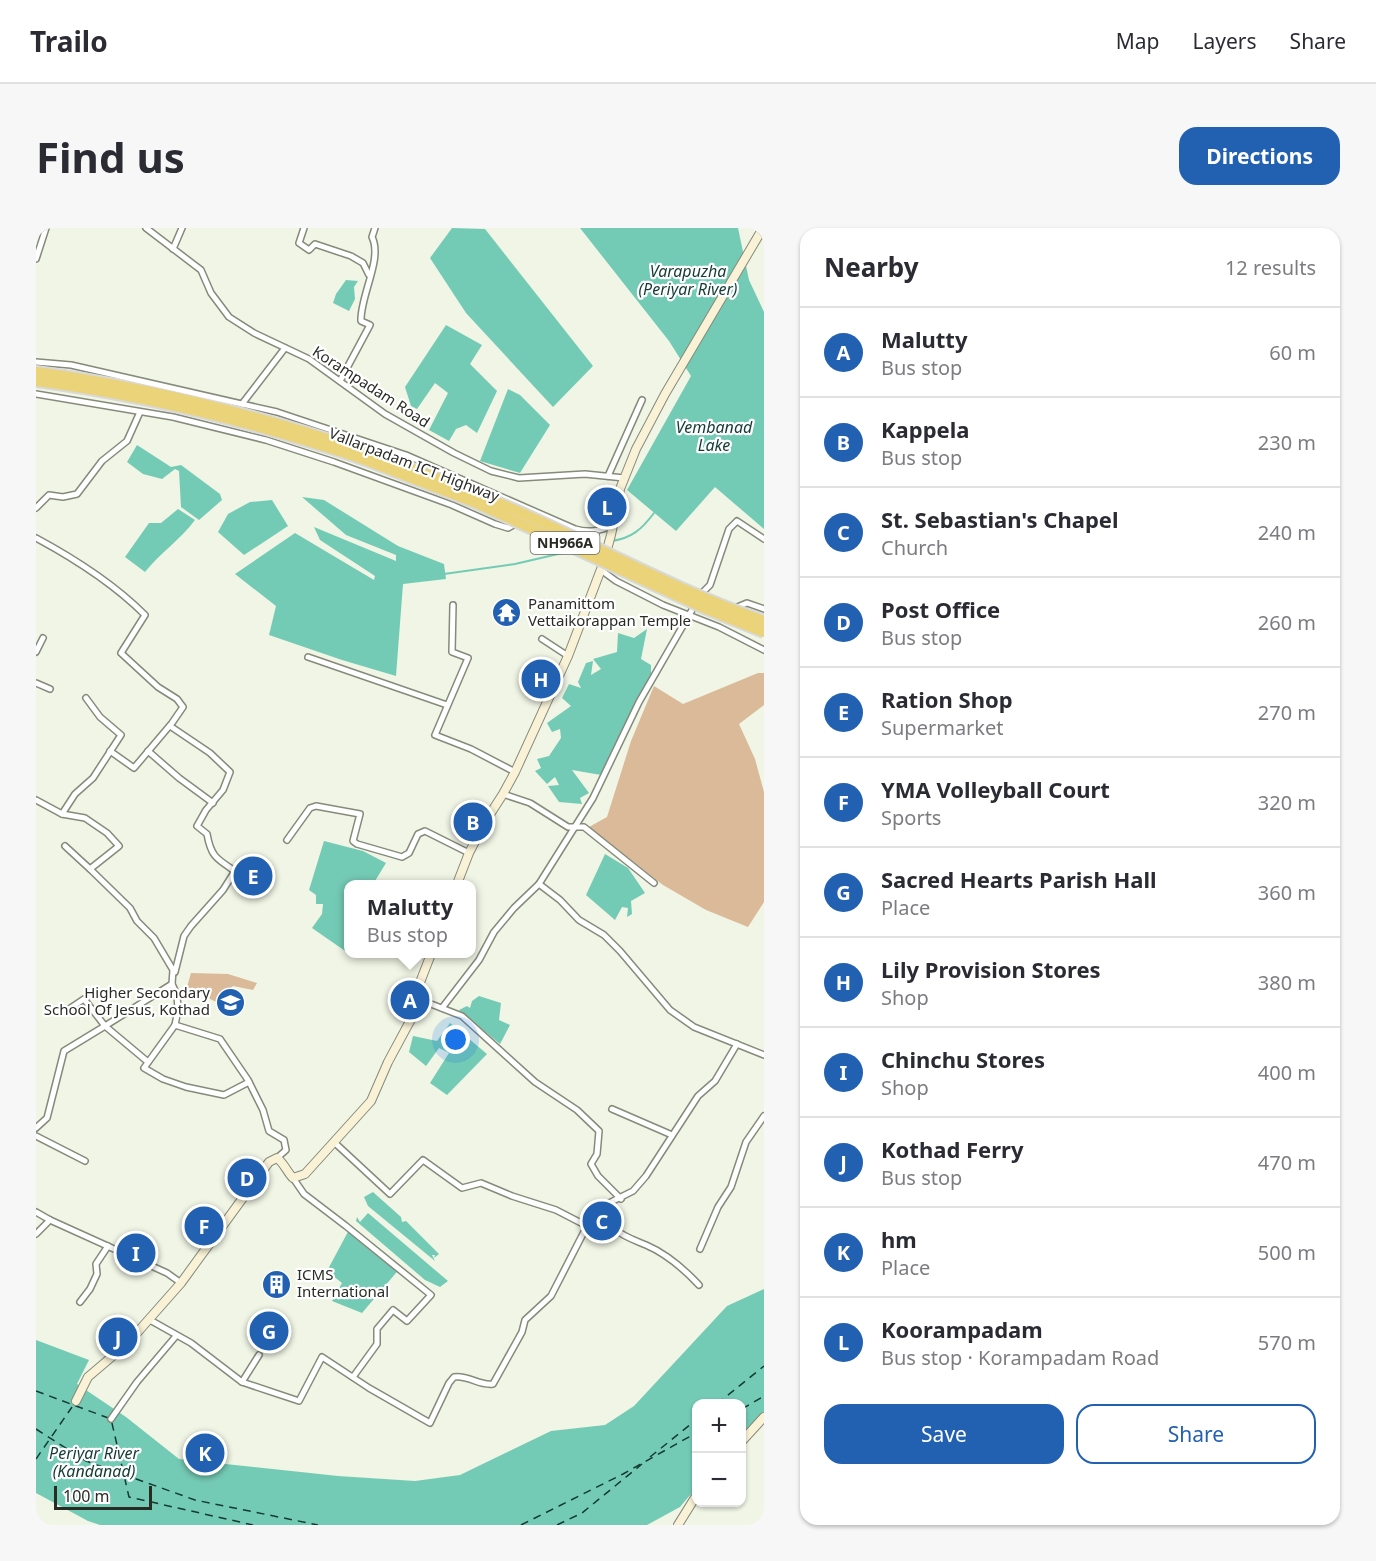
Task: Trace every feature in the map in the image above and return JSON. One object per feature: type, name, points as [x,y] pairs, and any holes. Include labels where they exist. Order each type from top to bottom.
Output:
[{"type":"highway","name":"Vallarpadam ICT Highway","points":[[36,372],[165,390],[271,422],[363,455],[474,502],[679,597],[764,632]]},
{"type":"highway","name":"Vallarpadam ICT Highway","points":[[36,381],[148,400],[363,455],[444,480],[513,509],[682,589],[764,621]]},
{"type":"highway","points":[[144,412],[148,400]]},
{"type":"main road","points":[[459,880],[484,822],[515,772],[568,656],[602,567],[620,489],[636,449],[665,394],[762,229]]},
{"type":"main road","points":[[76,1401],[88,1377],[128,1343],[181,1283],[269,1162],[277,1158],[293,1178],[305,1174],[371,1101],[388,1062],[416,1010],[419,985],[429,958]]},
{"type":"main road","points":[[746,1436],[764,1417]]},
{"type":"main road","points":[[678,1525],[692,1502]]},
{"type":"street","points":[[36,259],[46,228]]},
{"type":"street","name":"Korampadam Road","points":[[146,228],[201,270],[211,292],[229,317],[254,333],[309,359],[385,414],[454,453],[491,471],[519,478],[585,474],[624,478]]},
{"type":"street","points":[[173,249],[182,228]]},
{"type":"street","points":[[304,228],[299,243],[309,250],[315,244],[351,256],[363,263],[370,277]]},
{"type":"street","points":[[340,381],[370,325],[361,321],[361,310],[375,256],[376,243],[372,237],[375,228]]},
{"type":"street","points":[[242,404],[285,348]]},
{"type":"street","points":[[36,362],[71,365],[165,390],[277,412],[386,448],[584,532],[599,531],[613,525]]},
{"type":"street","points":[[36,394],[205,424],[266,440],[452,505],[508,528],[522,520],[530,508]]},
{"type":"street","points":[[608,476],[642,400]]},
{"type":"street","points":[[36,508],[49,495],[63,497],[77,494],[97,466],[127,441],[144,412]]},
{"type":"street","points":[[442,1008],[479,960],[494,932],[514,908],[539,885],[593,798],[639,702],[702,591],[710,585],[729,529],[737,520],[764,539]]},
{"type":"street","points":[[36,538],[106,581],[131,600],[145,615],[121,653],[158,687],[177,699],[183,707],[134,768],[110,751]]},
{"type":"street","points":[[602,567],[631,589],[723,629],[764,650]]},
{"type":"street","points":[[723,629],[735,607],[747,603],[764,609]]},
{"type":"street","points":[[453,605],[452,652],[468,658],[435,735],[471,749],[515,772]]},
{"type":"street","points":[[36,652],[43,638]]},
{"type":"street","points":[[542,639],[568,656]]},
{"type":"street","points":[[308,657],[447,705]]},
{"type":"street","points":[[36,683],[50,690]]},
{"type":"street","points":[[62,813],[75,794],[93,778],[121,735],[100,717],[86,698]]},
{"type":"street","points":[[170,726],[210,753],[230,772],[223,790],[197,826],[207,834],[211,851],[217,860],[235,871],[223,890],[184,936],[172,984],[177,995],[178,1010],[175,1025],[144,1068],[163,1079],[186,1087],[224,1095],[249,1082]]},
{"type":"street","points":[[148,751],[179,778],[213,802]]},
{"type":"street","points":[[503,794],[530,804],[568,826],[584,827],[654,882]]},
{"type":"street","points":[[36,800],[62,813],[85,818],[107,833],[119,846],[90,869]]},
{"type":"street","points":[[287,840],[310,808],[316,806],[360,814],[353,840],[357,844],[387,854],[402,857],[409,854],[418,834],[425,831],[469,853]]},
{"type":"street","points":[[65,846],[130,908],[138,921],[154,938],[174,973]]},
{"type":"street","points":[[539,885],[560,900],[579,920],[604,935],[670,1010],[694,1027],[764,1055]]},
{"type":"street","points":[[36,1128],[47,1118],[64,1051],[172,984]]},
{"type":"street","points":[[69,1009],[84,999],[105,1026],[148,1062]]},
{"type":"street","points":[[418,999],[462,1016],[535,1082],[577,1110],[599,1131],[597,1154],[591,1164],[598,1176],[621,1199]]},
{"type":"street","points":[[175,1025],[220,1039],[249,1082],[263,1110],[269,1131],[284,1140],[286,1150],[277,1158]]},
{"type":"street","points":[[150,1320],[191,1343],[242,1382],[299,1401],[322,1357],[430,1423],[454,1377],[464,1376],[485,1385],[493,1384],[522,1332],[525,1320],[551,1296],[587,1226],[603,1206],[633,1191],[646,1176],[698,1096],[715,1081],[737,1044]]},
{"type":"street","points":[[612,1109],[672,1135]]},
{"type":"street","points":[[700,1249],[718,1207],[731,1187],[746,1142],[764,1116]]},
{"type":"street","points":[[36,1137],[85,1161]]},
{"type":"street","points":[[335,1143],[390,1194],[423,1160],[462,1188],[481,1183],[556,1210],[587,1226],[610,1232],[613,1228],[678,1264],[699,1285]]},
{"type":"street","points":[[293,1178],[304,1194],[431,1295],[407,1321],[393,1310],[377,1329],[377,1344],[353,1377]]},
{"type":"street","points":[[36,1212],[166,1273],[181,1283]]},
{"type":"street","points":[[36,1234],[50,1220]]},
{"type":"street","points":[[80,1302],[90,1289],[97,1274],[96,1264],[108,1246]]},
{"type":"street","points":[[111,1419],[137,1382],[176,1336]]},
{"type":"street","points":[[242,1382],[259,1355]]},
{"type":"shaded area","points":[[758,673],[764,673],[764,705],[739,724],[755,759],[764,792],[764,902],[748,927],[706,910],[663,885],[589,827],[607,817],[631,741],[654,686],[683,704]]},
{"type":"shaded area","points":[[191,973],[228,974],[257,983],[253,990],[233,986],[216,1002],[187,987]]},
{"type":"water","points":[[452,228],[485,229],[593,366],[553,407],[466,313],[430,258]]},
{"type":"water","points":[[580,228],[738,228],[749,280],[764,312],[764,529],[715,487],[676,531],[627,490],[691,376],[669,341]]},
{"type":"water","points":[[346,280],[358,281],[354,287],[355,299],[349,311],[333,303],[336,294]]},
{"type":"water","points":[[446,325],[482,345],[470,364],[497,391],[477,433],[466,425],[456,429],[449,441],[429,430],[448,393],[435,383],[417,409],[411,406],[405,387]]},
{"type":"water","points":[[508,389],[520,395],[550,425],[520,473],[480,461]]},
{"type":"water","points":[[137,445],[171,467],[181,465],[220,494],[222,500],[199,520],[181,507],[179,471],[175,469],[162,479],[143,474],[127,462]]},
{"type":"water","points":[[302,497],[324,500],[398,546],[444,564],[446,579],[403,584],[396,676],[269,635],[276,606],[235,574],[295,533],[374,580],[375,576],[320,540],[314,527],[396,561],[396,555],[346,535]]},
{"type":"water","points":[[272,500],[288,526],[244,555],[218,532],[228,514],[250,502]]},
{"type":"water","points":[[178,509],[195,520],[145,572],[125,557],[149,523],[161,523]]},
{"type":"water","points":[[647,629],[641,659],[651,665],[651,678],[601,775],[572,770],[589,793],[580,798],[582,804],[559,802],[548,786],[559,785],[555,777],[547,784],[535,771],[541,768],[537,759],[549,756],[561,738],[560,729],[552,732],[547,723],[571,706],[562,698],[569,684],[581,688],[578,682],[586,663],[593,661],[591,675],[601,669],[593,659],[617,652],[618,633],[634,638]]},
{"type":"water","points":[[324,841],[363,851],[386,863],[376,880],[344,880],[344,950],[312,928],[322,914],[323,904],[316,904],[316,895],[309,890]]},
{"type":"water","points":[[605,854],[628,868],[645,893],[631,901],[632,914],[627,917],[628,908],[622,907],[615,920],[586,895]]},
{"type":"water","points":[[479,996],[501,1003],[499,1020],[510,1025],[500,1044],[459,1010],[467,1006],[470,1008],[472,1001]]},
{"type":"water","points":[[450,1023],[487,1054],[447,1095],[430,1083],[449,1053],[439,1048],[426,1066],[409,1052],[413,1036],[437,1041]]},
{"type":"water","points":[[373,1192],[401,1217],[402,1222],[406,1221],[439,1254],[434,1258],[435,1255],[432,1255],[435,1261],[368,1206],[364,1197]]},
{"type":"water","points":[[368,1213],[448,1281],[440,1287],[425,1280],[356,1221],[357,1217],[360,1222]]},
{"type":"water","points":[[350,1228],[401,1267],[362,1313],[332,1301],[342,1283],[327,1271]]},
{"type":"water","name":"Periyar River (Kandanad)","points":[[764,1289],[764,1412],[746,1432],[746,1399],[692,1399],[692,1493],[680,1507],[647,1525],[100,1525],[36,1493],[36,1340],[89,1360],[77,1384],[126,1417],[179,1459],[338,1476],[415,1481],[460,1475],[551,1431],[605,1425],[634,1406],[727,1306]]},
{"type":"waterway","points":[[612,541],[636,532],[654,513]]},
{"type":"waterway","points":[[444,574],[515,564],[571,551]]},
{"type":"ferry route","points":[[723,1399],[764,1366]]},
{"type":"ferry route","points":[[36,1391],[111,1419],[129,1497],[253,1525]]},
{"type":"ferry route","points":[[746,1407],[764,1396]]},
{"type":"ferry route","points":[[36,1459],[72,1407]]},
{"type":"ferry route","points":[[650,1457],[692,1423]]},
{"type":"ferry route","points":[[36,1429],[86,1461],[195,1500],[318,1525]]},
{"type":"ferry route","points":[[521,1525],[623,1474],[692,1435]]},
{"type":"ferry route","points":[[557,1525],[582,1513],[642,1464]]},
{"type":"place","name":"Koorampadam","points":[[607,507]]},
{"type":"place","name":"Panamittom Vettaikorappan Temple","points":[[507,613]]},
{"type":"place","name":"Lily Provision Stores","points":[[541,679]]},
{"type":"place","name":"Kappela","points":[[473,822]]},
{"type":"place","name":"Ration Shop","points":[[253,876]]},
{"type":"place","name":"Malutty","points":[[410,1000]]},
{"type":"place","name":"Higher Secondary School Of Jesus, Kothad","points":[[231,1002]]},
{"type":"place","name":"Post Office","points":[[247,1178]]},
{"type":"place","name":"St. Sebastian's Chapel","points":[[602,1221]]},
{"type":"place","name":"YMA Volleyball Court","points":[[204,1226]]},
{"type":"place","name":"Chinchu Stores","points":[[136,1253]]},
{"type":"place","name":"ICMS International","points":[[276,1284]]},
{"type":"place","name":"Sacred Hearts Parish Hall","points":[[269,1331]]},
{"type":"place","name":"Kothad Ferry","points":[[118,1337]]},
{"type":"place","name":"hm","points":[[205,1453]]},
{"type":"water label","name":"Varapuzha (Periyar River)","points":[[688,280]]},
{"type":"water label","name":"Vembanad Lake","points":[[714,436]]}]
